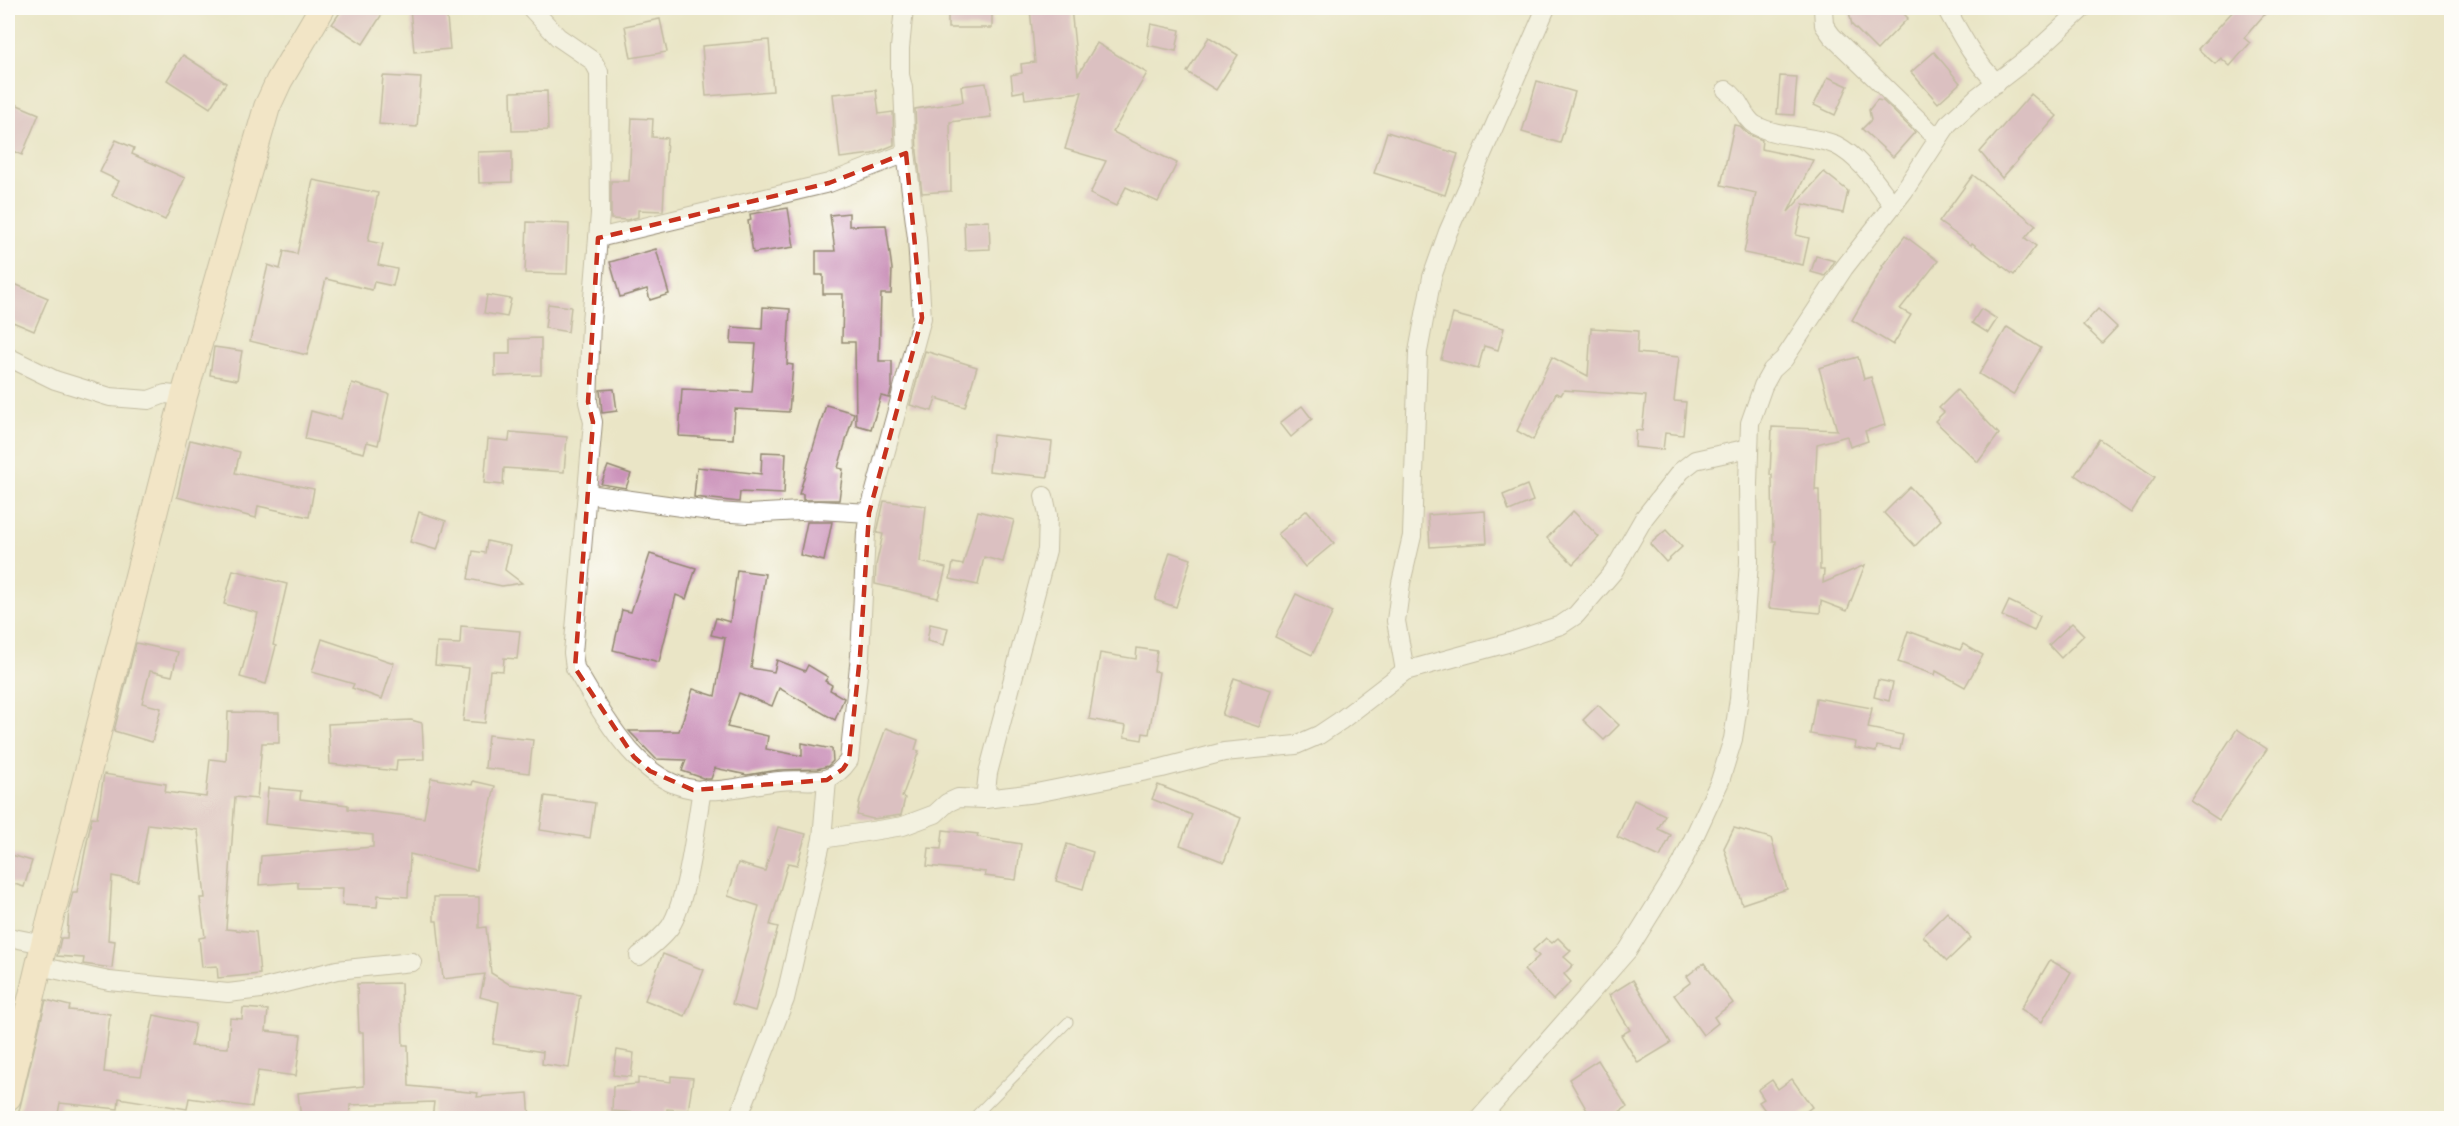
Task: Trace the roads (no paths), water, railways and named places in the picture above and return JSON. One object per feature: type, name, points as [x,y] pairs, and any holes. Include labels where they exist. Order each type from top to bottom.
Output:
[{"type":"street","points":[[8,1097],[41,955],[184,396],[267,107],[279,81],[322,8]]},
{"type":"street","points":[[531,8],[558,37],[593,61],[599,72],[600,214],[591,322],[588,402],[593,422],[573,653],[575,668],[634,757],[650,771],[674,784],[693,790],[732,789],[780,781],[827,780],[843,769],[849,760],[860,656],[866,532],[869,513],[922,318],[900,66],[904,8]]},
{"type":"street","points":[[1405,671],[1396,621],[1401,583],[1412,536],[1418,352],[1432,278],[1448,232],[1546,8]]},
{"type":"street","points":[[1823,8],[1824,25],[1832,36],[1938,139]]},
{"type":"street","points":[[1946,8],[1967,46],[1996,83]]},
{"type":"street","points":[[1480,1119],[1628,950],[1682,863],[1720,781],[1733,739],[1739,699],[1749,562],[1750,423],[1759,394],[1772,370],[1784,359],[1844,268],[1893,205],[1948,124],[1976,98],[2032,55],[2083,8]]},
{"type":"street","points":[[1726,90],[1736,96],[1752,123],[1772,133],[1834,144],[1851,154],[1893,205]]},
{"type":"street","points":[[598,238],[829,183],[906,153]]},
{"type":"street","points":[[8,357],[55,380],[110,397],[149,400],[165,394],[184,396]]},
{"type":"street","points":[[822,839],[903,826],[935,814],[954,800],[1036,793],[1162,768],[1224,752],[1296,745],[1320,735],[1405,671],[1507,643],[1561,625],[1576,615],[1613,572],[1644,518],[1681,471],[1695,460],[1749,448]]},
{"type":"street","points":[[588,494],[717,512],[748,514],[819,510],[869,513]]},
{"type":"street","points":[[985,799],[988,773],[1047,550],[1048,516],[1044,496]]},
{"type":"street","points":[[738,1119],[785,999],[822,839],[827,780]]},
{"type":"street","points":[[639,956],[662,937],[671,925],[680,904],[702,789]]},
{"type":"street","points":[[8,937],[41,955],[109,981],[228,993],[261,989],[337,970],[412,962]]},
{"type":"lane","points":[[973,1119],[1068,1022]]}]
